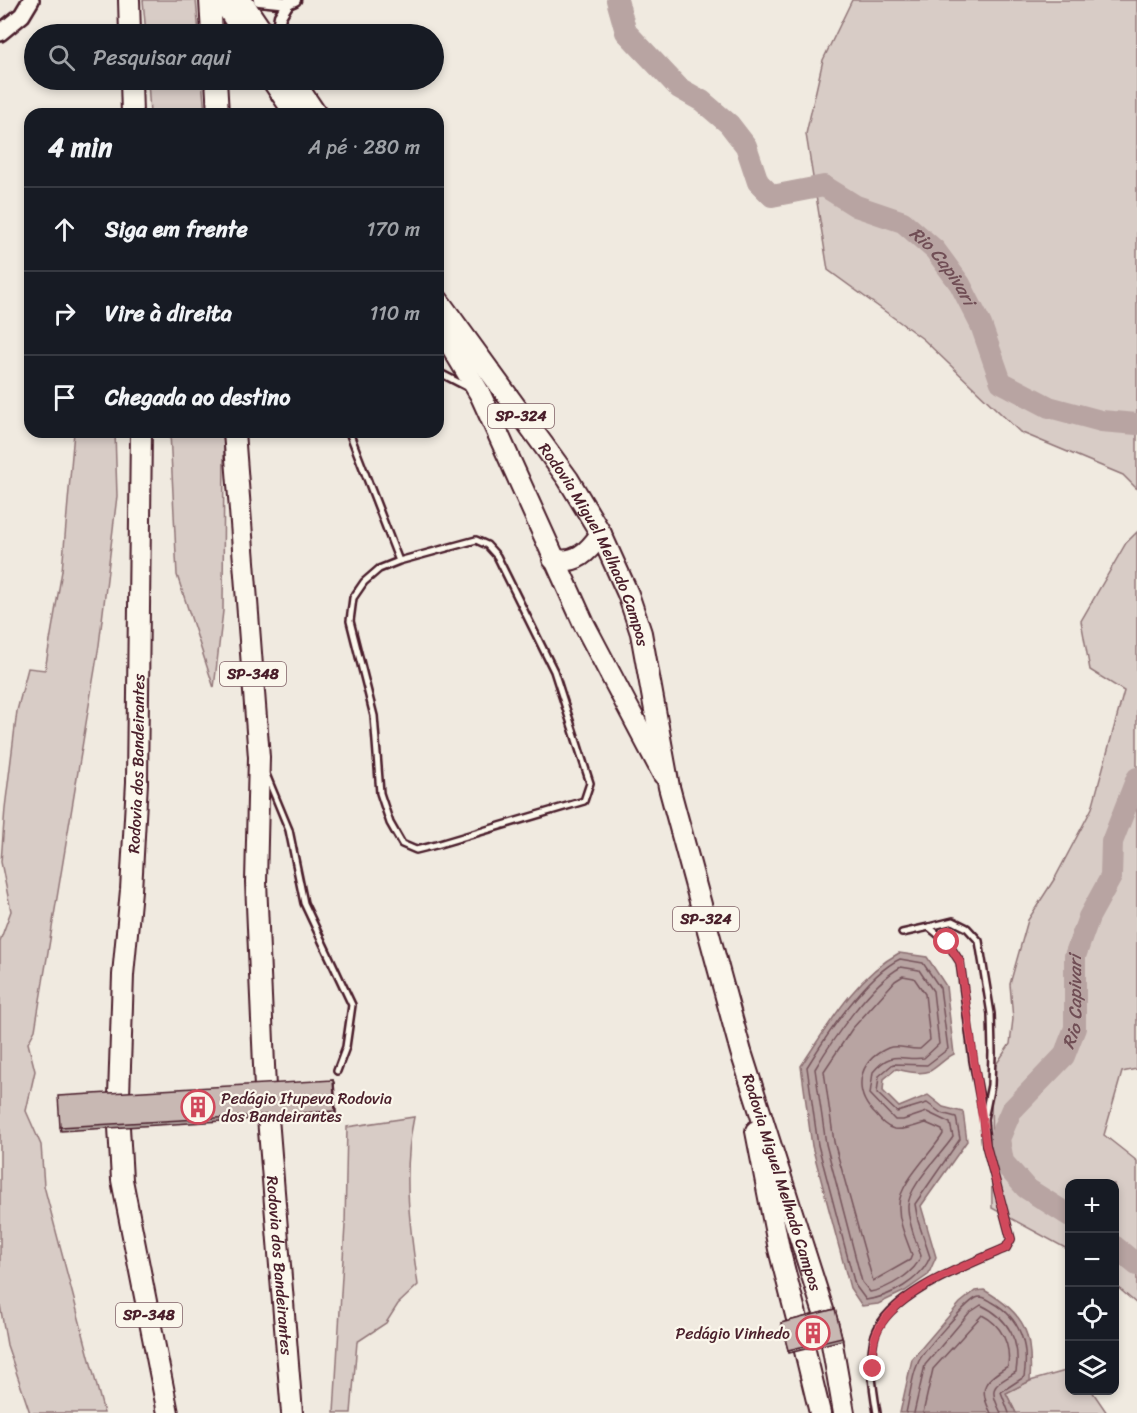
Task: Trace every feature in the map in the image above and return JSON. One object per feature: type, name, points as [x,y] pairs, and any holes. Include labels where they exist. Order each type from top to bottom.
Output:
[{"type":"highway","points":[[210,0],[211,24]]},
{"type":"highway","points":[[222,0],[238,24]]},
{"type":"highway","points":[[241,0],[257,24]]},
{"type":"highway","points":[[129,5],[130,24]]},
{"type":"highway","points":[[131,90],[132,108]]},
{"type":"highway","points":[[279,90],[291,108]]},
{"type":"highway","points":[[301,90],[312,108]]},
{"type":"highway","name":"Rodovia Miguel Melhado Campos","points":[[444,309],[480,362],[546,448],[601,534],[628,594],[641,633],[669,787],[741,1052],[824,1312]]},
{"type":"highway","name":"Rodovia Miguel Melhado Campos","points":[[444,334],[480,394],[584,624],[669,787]]},
{"type":"highway","name":"Rodovia dos Bandeirantes","points":[[119,1096],[123,975],[131,890],[137,782],[141,438]]},
{"type":"highway","name":"SP-348","points":[[234,438],[259,757],[256,882],[265,1088]]},
{"type":"highway","points":[[553,559],[565,562],[575,560],[593,546],[601,534]]},
{"type":"highway","name":"Rodovia Miguel Melhado Campos","points":[[741,1052],[778,1249],[797,1319]]},
{"type":"highway","name":"Rodovia dos Bandeirantes","points":[[268,1118],[292,1413]]},
{"type":"highway","name":"SP-348","points":[[119,1127],[122,1180],[168,1413]]},
{"type":"highway","points":[[832,1344],[844,1413]]},
{"type":"highway","points":[[805,1351],[820,1413]]},
{"type":"main road","points":[[0,33],[22,15],[31,0]]},
{"type":"street","points":[[259,0],[292,1]]},
{"type":"street","points":[[279,24],[280,16],[292,1]]},
{"type":"lane","points":[[444,375],[480,394]]},
{"type":"lane","points":[[351,438],[399,561]]},
{"type":"lane","points":[[476,540],[487,545],[497,556],[554,671],[590,783],[584,801],[426,848],[416,850],[402,844],[390,823],[380,793],[374,716],[350,621],[353,598],[363,582],[379,569],[399,561],[476,540]]},
{"type":"lane","points":[[259,757],[289,830],[304,903],[352,1005],[346,1047],[337,1071]]},
{"type":"lane","points":[[902,933],[953,921],[967,927],[979,941],[991,1014],[991,1084],[984,1119]]},
{"type":"lane","points":[[877,1413],[873,1392],[872,1352],[876,1333],[886,1317],[929,1285],[1009,1244],[1011,1239],[986,1145],[960,962],[947,942],[928,927]]},
{"type":"shaded area","points":[[143,0],[196,0],[198,24],[145,24]]},
{"type":"shaded area","points":[[852,0],[1137,0],[1137,489],[1123,475],[1020,432],[923,339],[828,270],[806,134],[823,60]]},
{"type":"shaded area","points":[[149,90],[203,90],[204,108],[150,108]]},
{"type":"shaded area","points":[[73,438],[115,438],[117,496],[99,645],[35,1030],[28,1043],[35,1071],[26,1111],[41,1145],[44,1186],[104,1413],[30,1413],[7,1345],[0,1305],[0,941],[11,911],[1,862],[5,808],[17,711],[28,668],[45,670],[62,571]]},
{"type":"shaded area","points":[[170,438],[224,438],[223,611],[214,688],[177,575]]},
{"type":"shaded area","points":[[1137,532],[1137,1069],[1122,1072],[1104,1135],[1137,1161],[1137,1304],[1119,1288],[1119,1179],[1065,1179],[1065,1248],[992,1208],[991,1072],[1010,1044],[1013,1019],[1010,984],[1028,920],[1055,878],[1092,808],[1124,691],[1090,670],[1081,621],[1126,543]]},
{"type":"shaded area","points":[[414,1117],[408,1159],[408,1201],[418,1285],[398,1304],[386,1323],[357,1342],[351,1413],[334,1413],[345,1225],[347,1127]]},
{"type":"shaded area","points":[[1065,1371],[1065,1395],[1095,1395],[1107,1413],[1016,1413],[1006,1393],[1030,1381]]},
{"type":"water","points":[[899,953],[927,957],[946,986],[954,1054],[930,1071],[922,1073],[896,1069],[884,1079],[883,1091],[899,1107],[928,1095],[943,1107],[963,1112],[967,1141],[921,1206],[936,1257],[928,1275],[905,1291],[878,1304],[862,1306],[850,1288],[812,1146],[801,1066],[832,1019],[856,989],[883,963]]},
{"type":"water","points":[[984,1290],[1018,1317],[1028,1338],[1030,1381],[1006,1393],[1016,1413],[900,1413],[912,1359],[960,1303],[975,1291]]},
{"type":"building","name":"Pedágio Itupeva Rodovia dos Bandeirantes","points":[[333,1080],[335,1111],[60,1127],[58,1096]]},
{"type":"building","name":"Pedágio Vinhedo","points":[[835,1309],[842,1337],[788,1350],[781,1323]]},
{"type":"waterway","name":"Rio Capivari","points":[[617,0],[626,32],[679,88],[702,101],[729,124],[746,146],[758,182],[772,196],[824,186],[856,206],[903,222],[935,250],[960,284],[981,325],[1001,382],[1049,407],[1101,421],[1137,424]]},
{"type":"waterway","name":"Rio Capivari","points":[[1065,1213],[1026,1188],[1003,1162],[999,1139],[1011,1111],[1064,1056],[1075,1028],[1075,956],[1089,917],[1111,877],[1112,842],[1137,778]]},
{"type":"waterway","name":"Rio Capivari","points":[[1119,1250],[1137,1265]]},
{"type":"place","name":"Pedágio Itupeva Rodovia dos Bandeirantes","points":[[198,1107]]},
{"type":"place","name":"Pedágio Vinhedo","points":[[813,1333]]},
{"type":"route","points":[[873,1369],[872,1352],[876,1333],[886,1317],[897,1306],[952,1272],[1006,1248],[1011,1239],[986,1145],[960,962],[947,942]]}]
